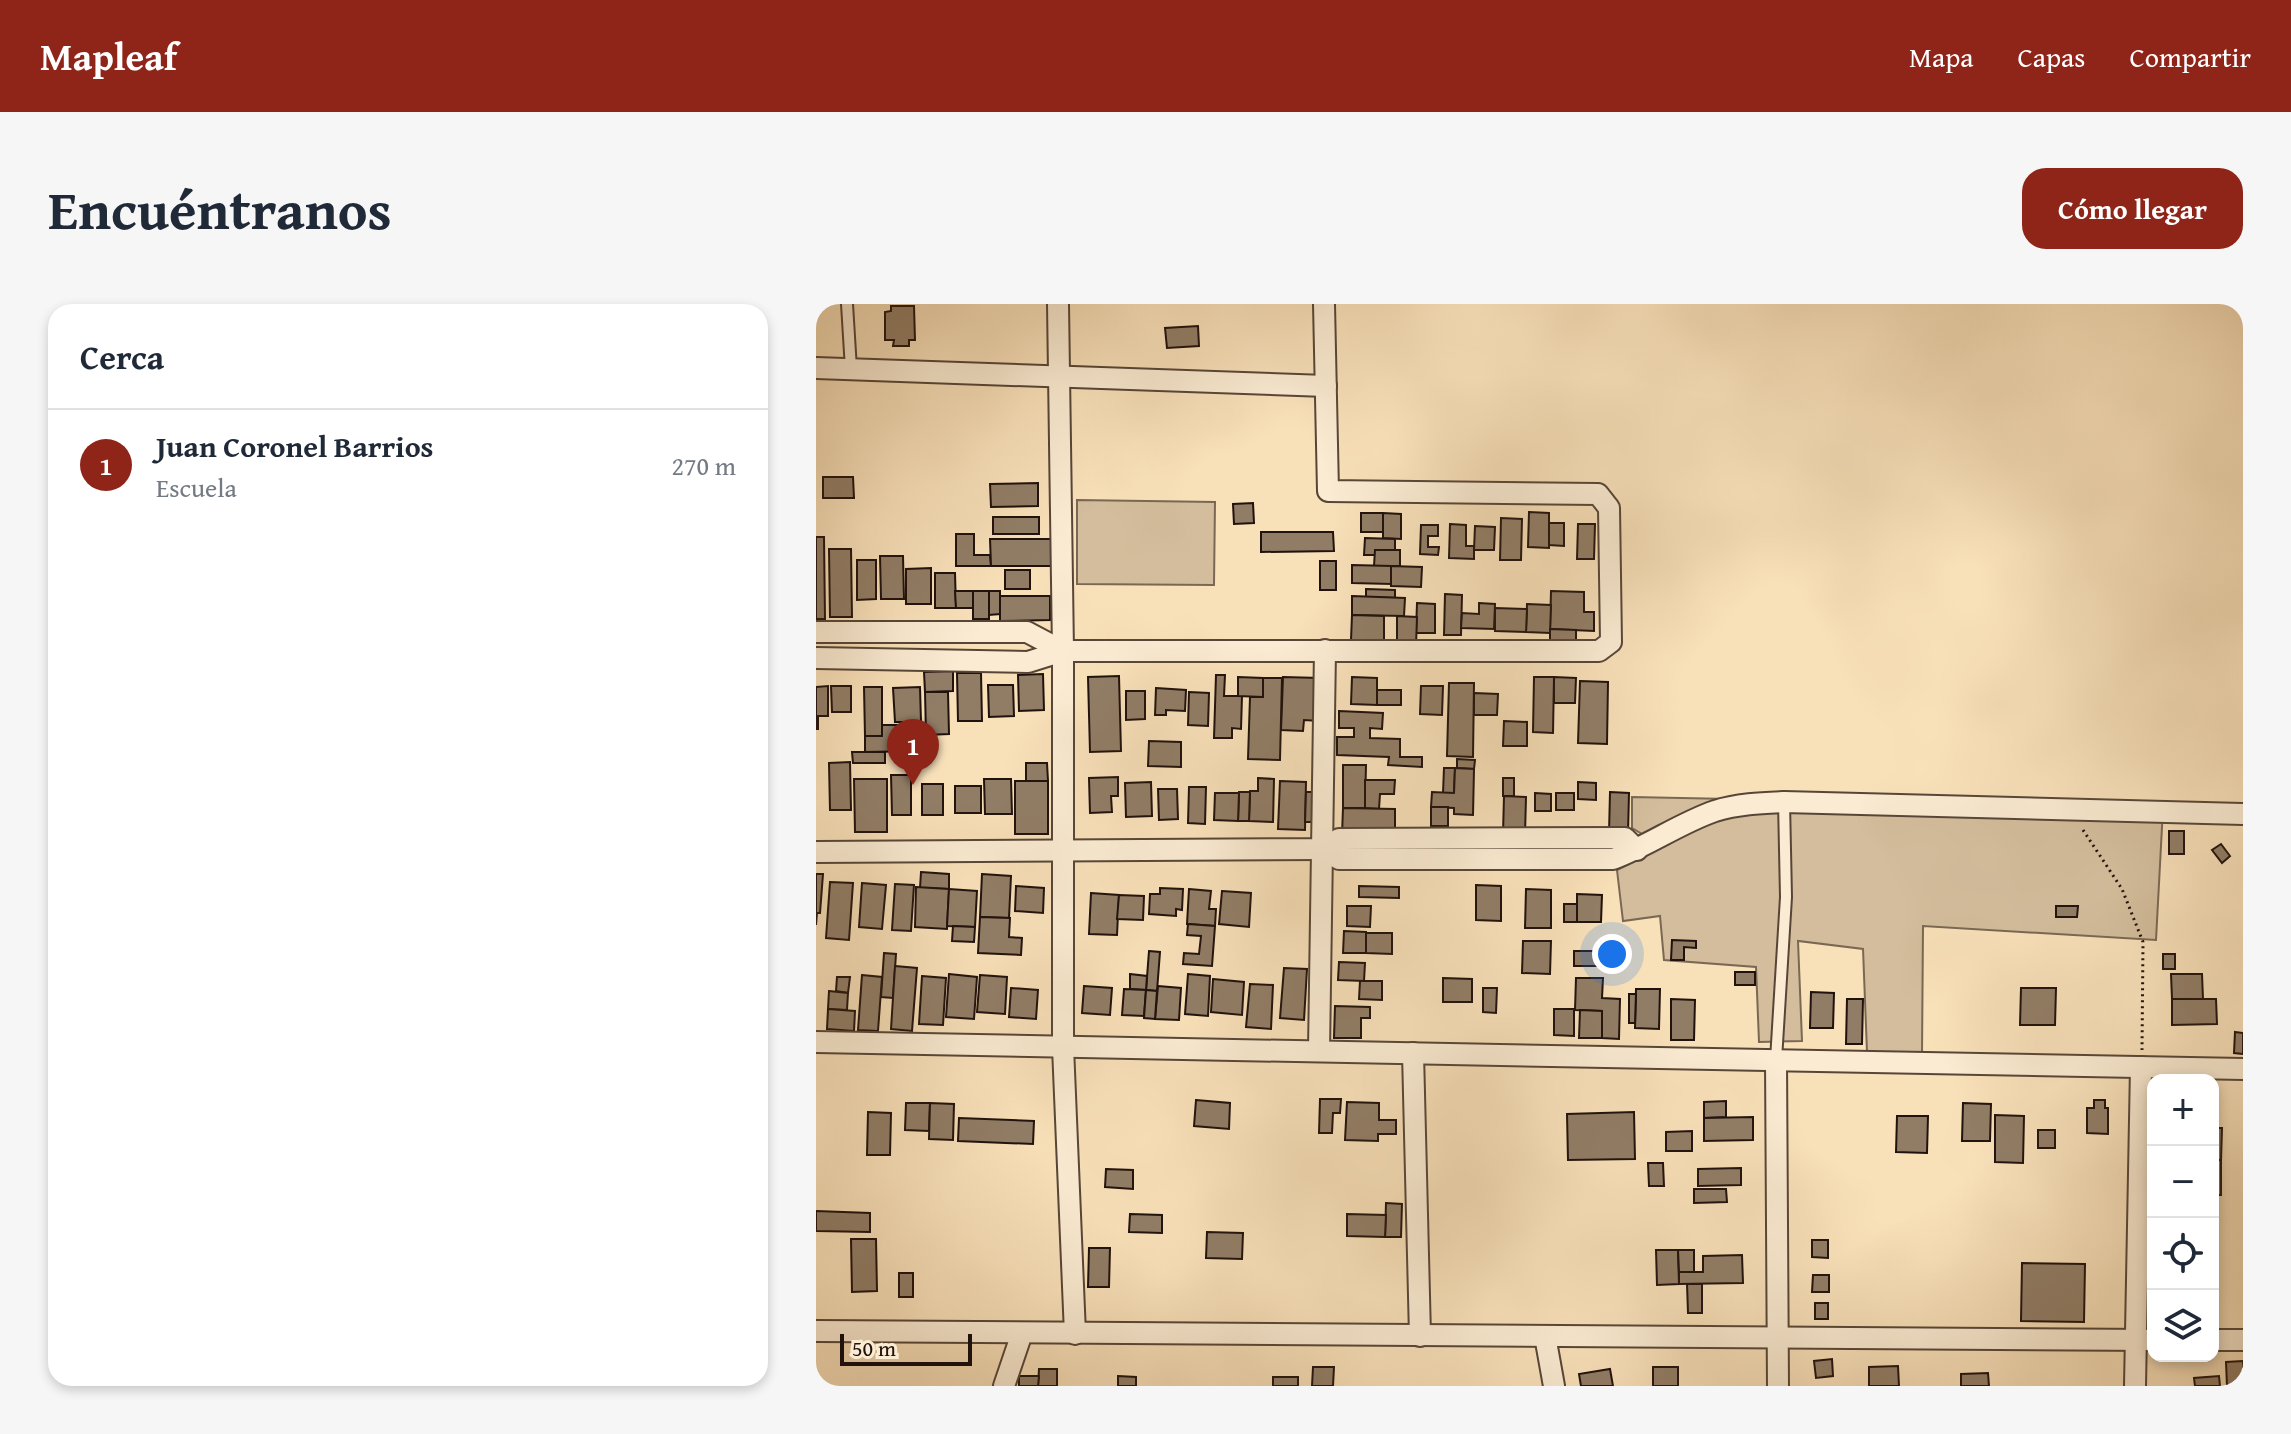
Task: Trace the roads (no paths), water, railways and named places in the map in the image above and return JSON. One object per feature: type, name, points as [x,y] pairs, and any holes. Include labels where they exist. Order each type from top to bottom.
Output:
[{"type":"street","points":[[1058,304],[1063,651],[1063,1047],[1075,1334]]},
{"type":"street","points":[[816,658],[1028,662],[1063,651],[1599,651],[1611,642],[1609,508],[1598,494],[1328,491],[1324,304]]},
{"type":"street","points":[[816,368],[1326,386]]},
{"type":"street","points":[[816,632],[1027,632],[1063,651]]},
{"type":"street","points":[[1319,1051],[1325,650]]},
{"type":"street","points":[[816,852],[1323,849],[1339,859],[1613,859],[1715,811],[1747,804],[1784,802],[2243,814]]},
{"type":"street","points":[[816,1042],[2243,1069]]},
{"type":"street","points":[[1413,1053],[1420,1336]]},
{"type":"street","points":[[1776,1060],[1778,1386]]},
{"type":"street","points":[[2135,1386],[2144,1340],[2141,1067]]},
{"type":"street","points":[[816,1331],[2144,1340]]},
{"type":"street","points":[[1004,1386],[1022,1333]]},
{"type":"street","points":[[1545,1336],[1554,1386]]},
{"type":"street","points":[[2219,1340],[2243,1340]]},
{"type":"lane","points":[[847,304],[851,369]]},
{"type":"lane","points":[[1776,1060],[1786,897],[1784,802]]},
{"type":"place","name":"Juan Coronel Barrios","points":[[913,785]]}]
